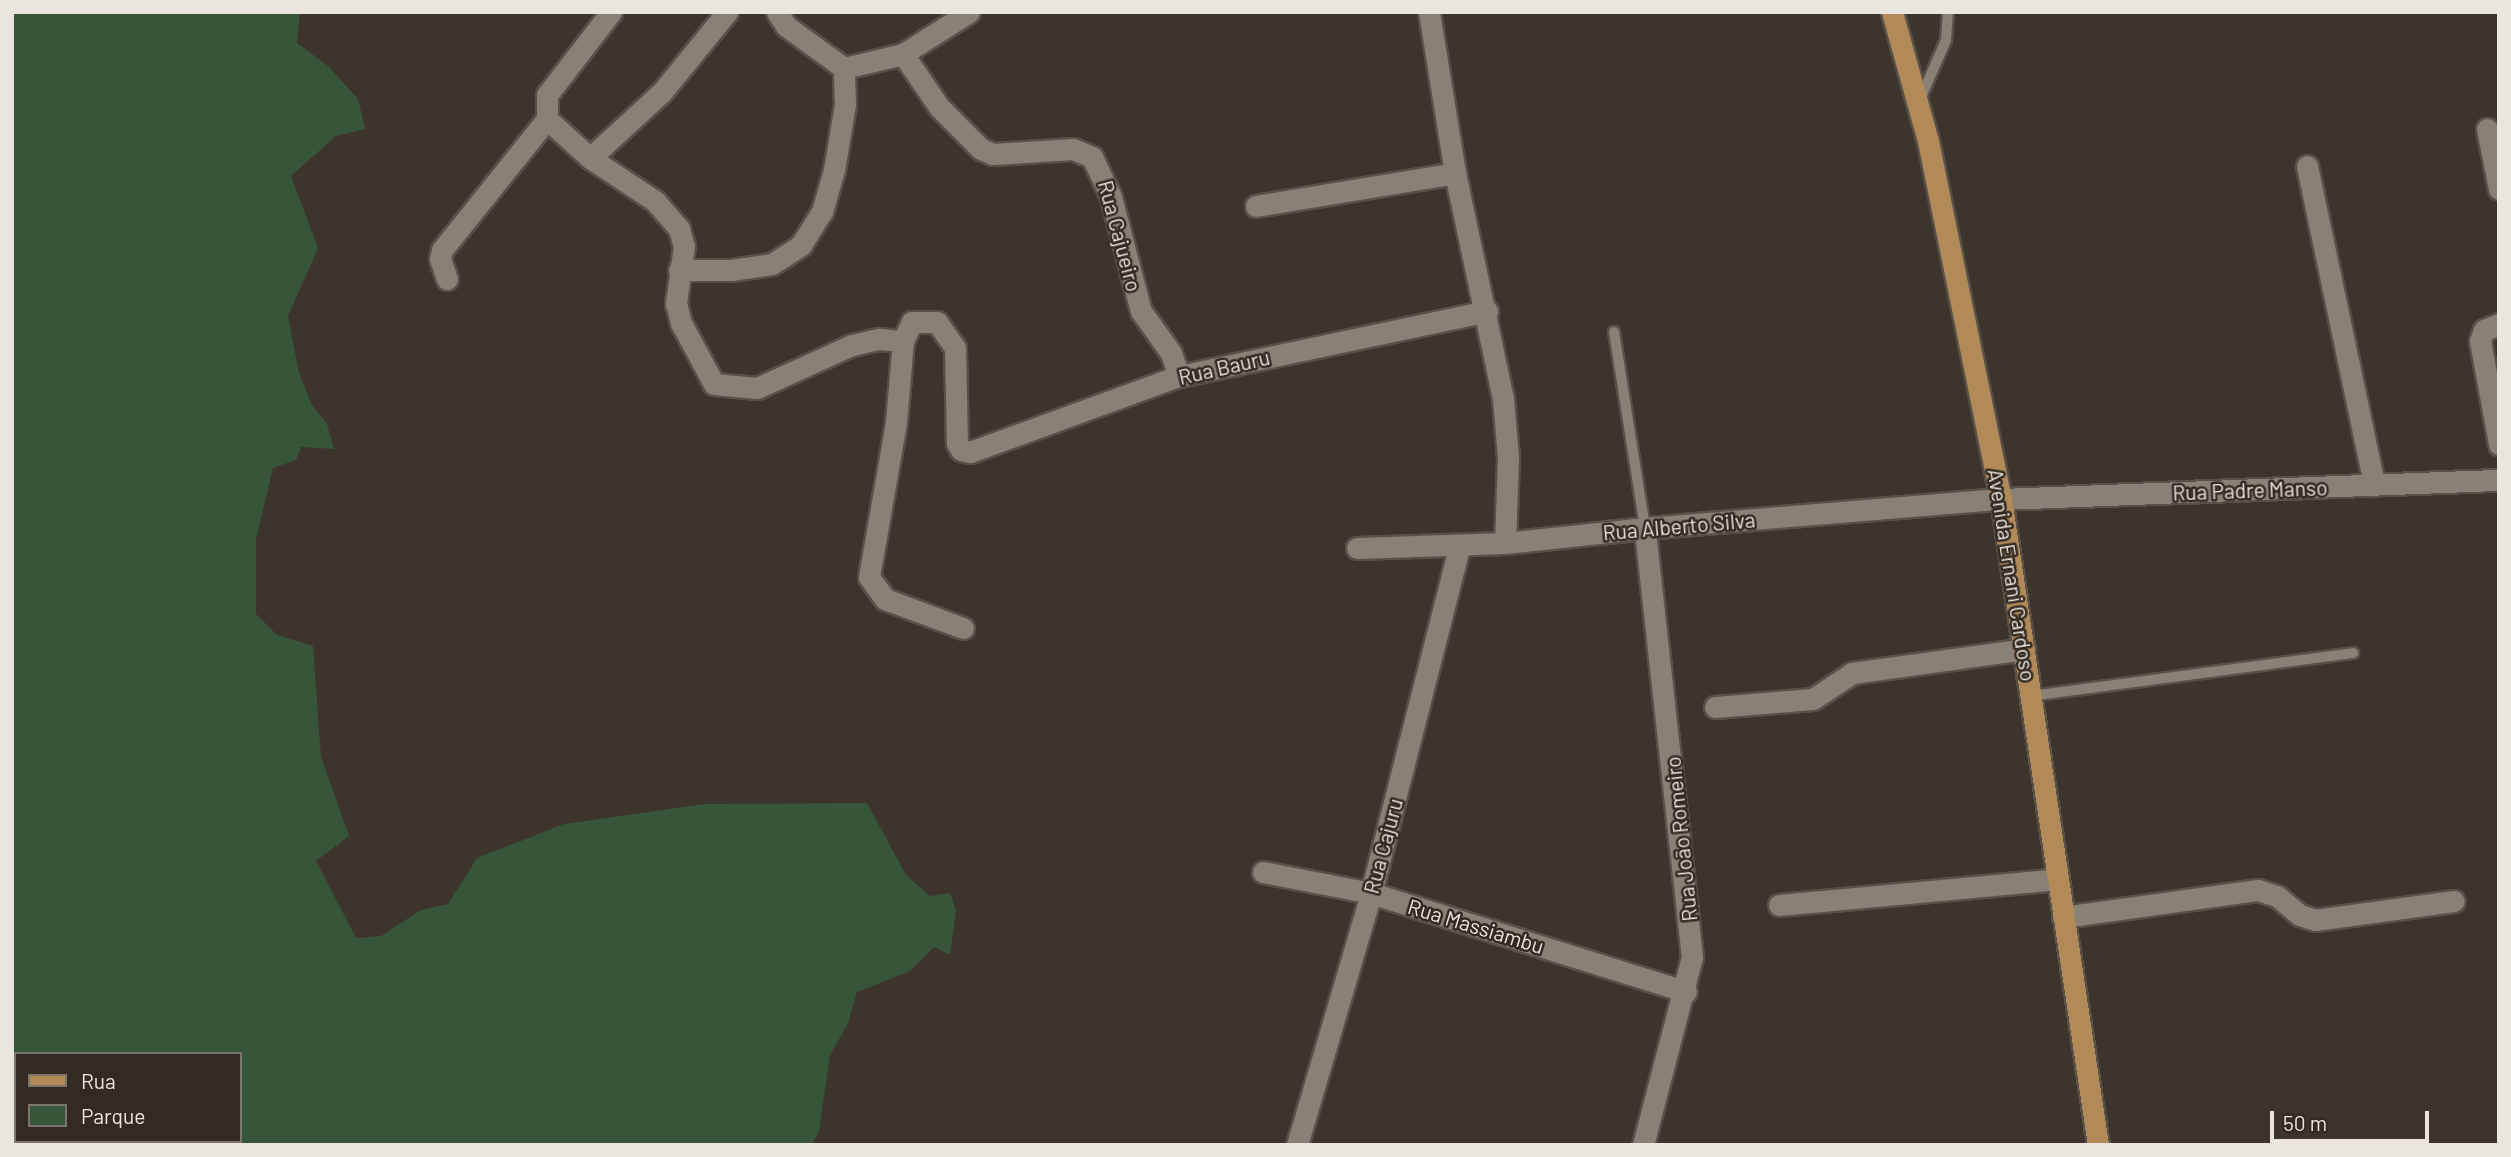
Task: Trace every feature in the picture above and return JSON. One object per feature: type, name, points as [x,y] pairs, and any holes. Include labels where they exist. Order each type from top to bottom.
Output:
[{"type":"main road","name":"Avenida Ernani Cardoso","points":[[1892,12],[1918,104],[2001,499],[2098,1145]]},
{"type":"street","points":[[447,279],[440,259],[442,250],[547,119],[547,95],[611,12]]},
{"type":"street","points":[[590,158],[662,92],[727,12]]},
{"type":"street","points":[[777,12],[786,26],[844,68],[903,54],[969,12]]},
{"type":"street","points":[[1429,12],[1455,173],[1487,311],[1507,427],[1506,543]]},
{"type":"street","name":"Rua Cajueiro","points":[[903,54],[939,107],[981,149],[993,154],[1073,149],[1092,157],[1111,197],[1141,311],[1171,354],[1178,376]]},
{"type":"street","points":[[680,270],[731,270],[772,264],[801,245],[822,212],[834,170],[845,104],[844,68]]},
{"type":"street","points":[[547,119],[590,158],[669,213],[683,239],[676,303],[681,323],[706,377],[723,388],[757,388],[865,341],[903,341],[896,422],[869,576],[885,599],[963,628]]},
{"type":"street","points":[[2487,129],[2499,189]]},
{"type":"street","points":[[2307,166],[2374,485]]},
{"type":"street","points":[[1256,206],[1455,173]]},
{"type":"street","name":"Rua Bauru","points":[[903,341],[916,320],[936,322],[947,332],[957,356],[957,443],[961,450],[970,452],[1178,376],[1487,311]]},
{"type":"street","points":[[2499,324],[2484,330],[2480,341],[2499,444]]},
{"type":"street","name":"Rua Padre Manso","points":[[2001,499],[2499,480]]},
{"type":"street","name":"Rua Alberto Silva","points":[[1357,548],[1506,543],[1645,528],[2001,499]]},
{"type":"street","name":"Rua João Romeiro","points":[[1643,1145],[1686,992],[1692,957],[1691,927],[1645,528]]},
{"type":"street","name":"Rua Cajuru","points":[[1297,1145],[1371,893],[1460,545]]},
{"type":"street","points":[[1715,708],[1813,699],[1852,673],[2024,649]]},
{"type":"street","name":"Rua Massiambu","points":[[1263,872],[1371,893],[1686,992]]},
{"type":"street","points":[[1779,905],[2058,878]]},
{"type":"street","points":[[2063,917],[2258,890],[2277,895],[2300,915],[2315,920],[2454,901]]},
{"type":"lane","points":[[1918,104],[1946,40],[1948,12]]},
{"type":"lane","points":[[1614,332],[1645,528]]},
{"type":"lane","points":[[2031,696],[2353,653]]},
{"type":"green space","points":[[12,12],[300,12],[297,43],[328,66],[358,99],[365,129],[336,136],[291,176],[318,248],[288,316],[299,373],[312,405],[327,424],[334,449],[301,447],[296,460],[273,468],[256,539],[256,614],[277,635],[313,646],[321,757],[349,836],[316,861],[356,938],[381,936],[421,910],[448,904],[477,858],[564,824],[705,804],[867,803],[906,875],[930,896],[950,893],[956,910],[950,955],[934,947],[910,971],[857,992],[848,1023],[830,1055],[819,1131],[812,1145],[12,1145]]}]
